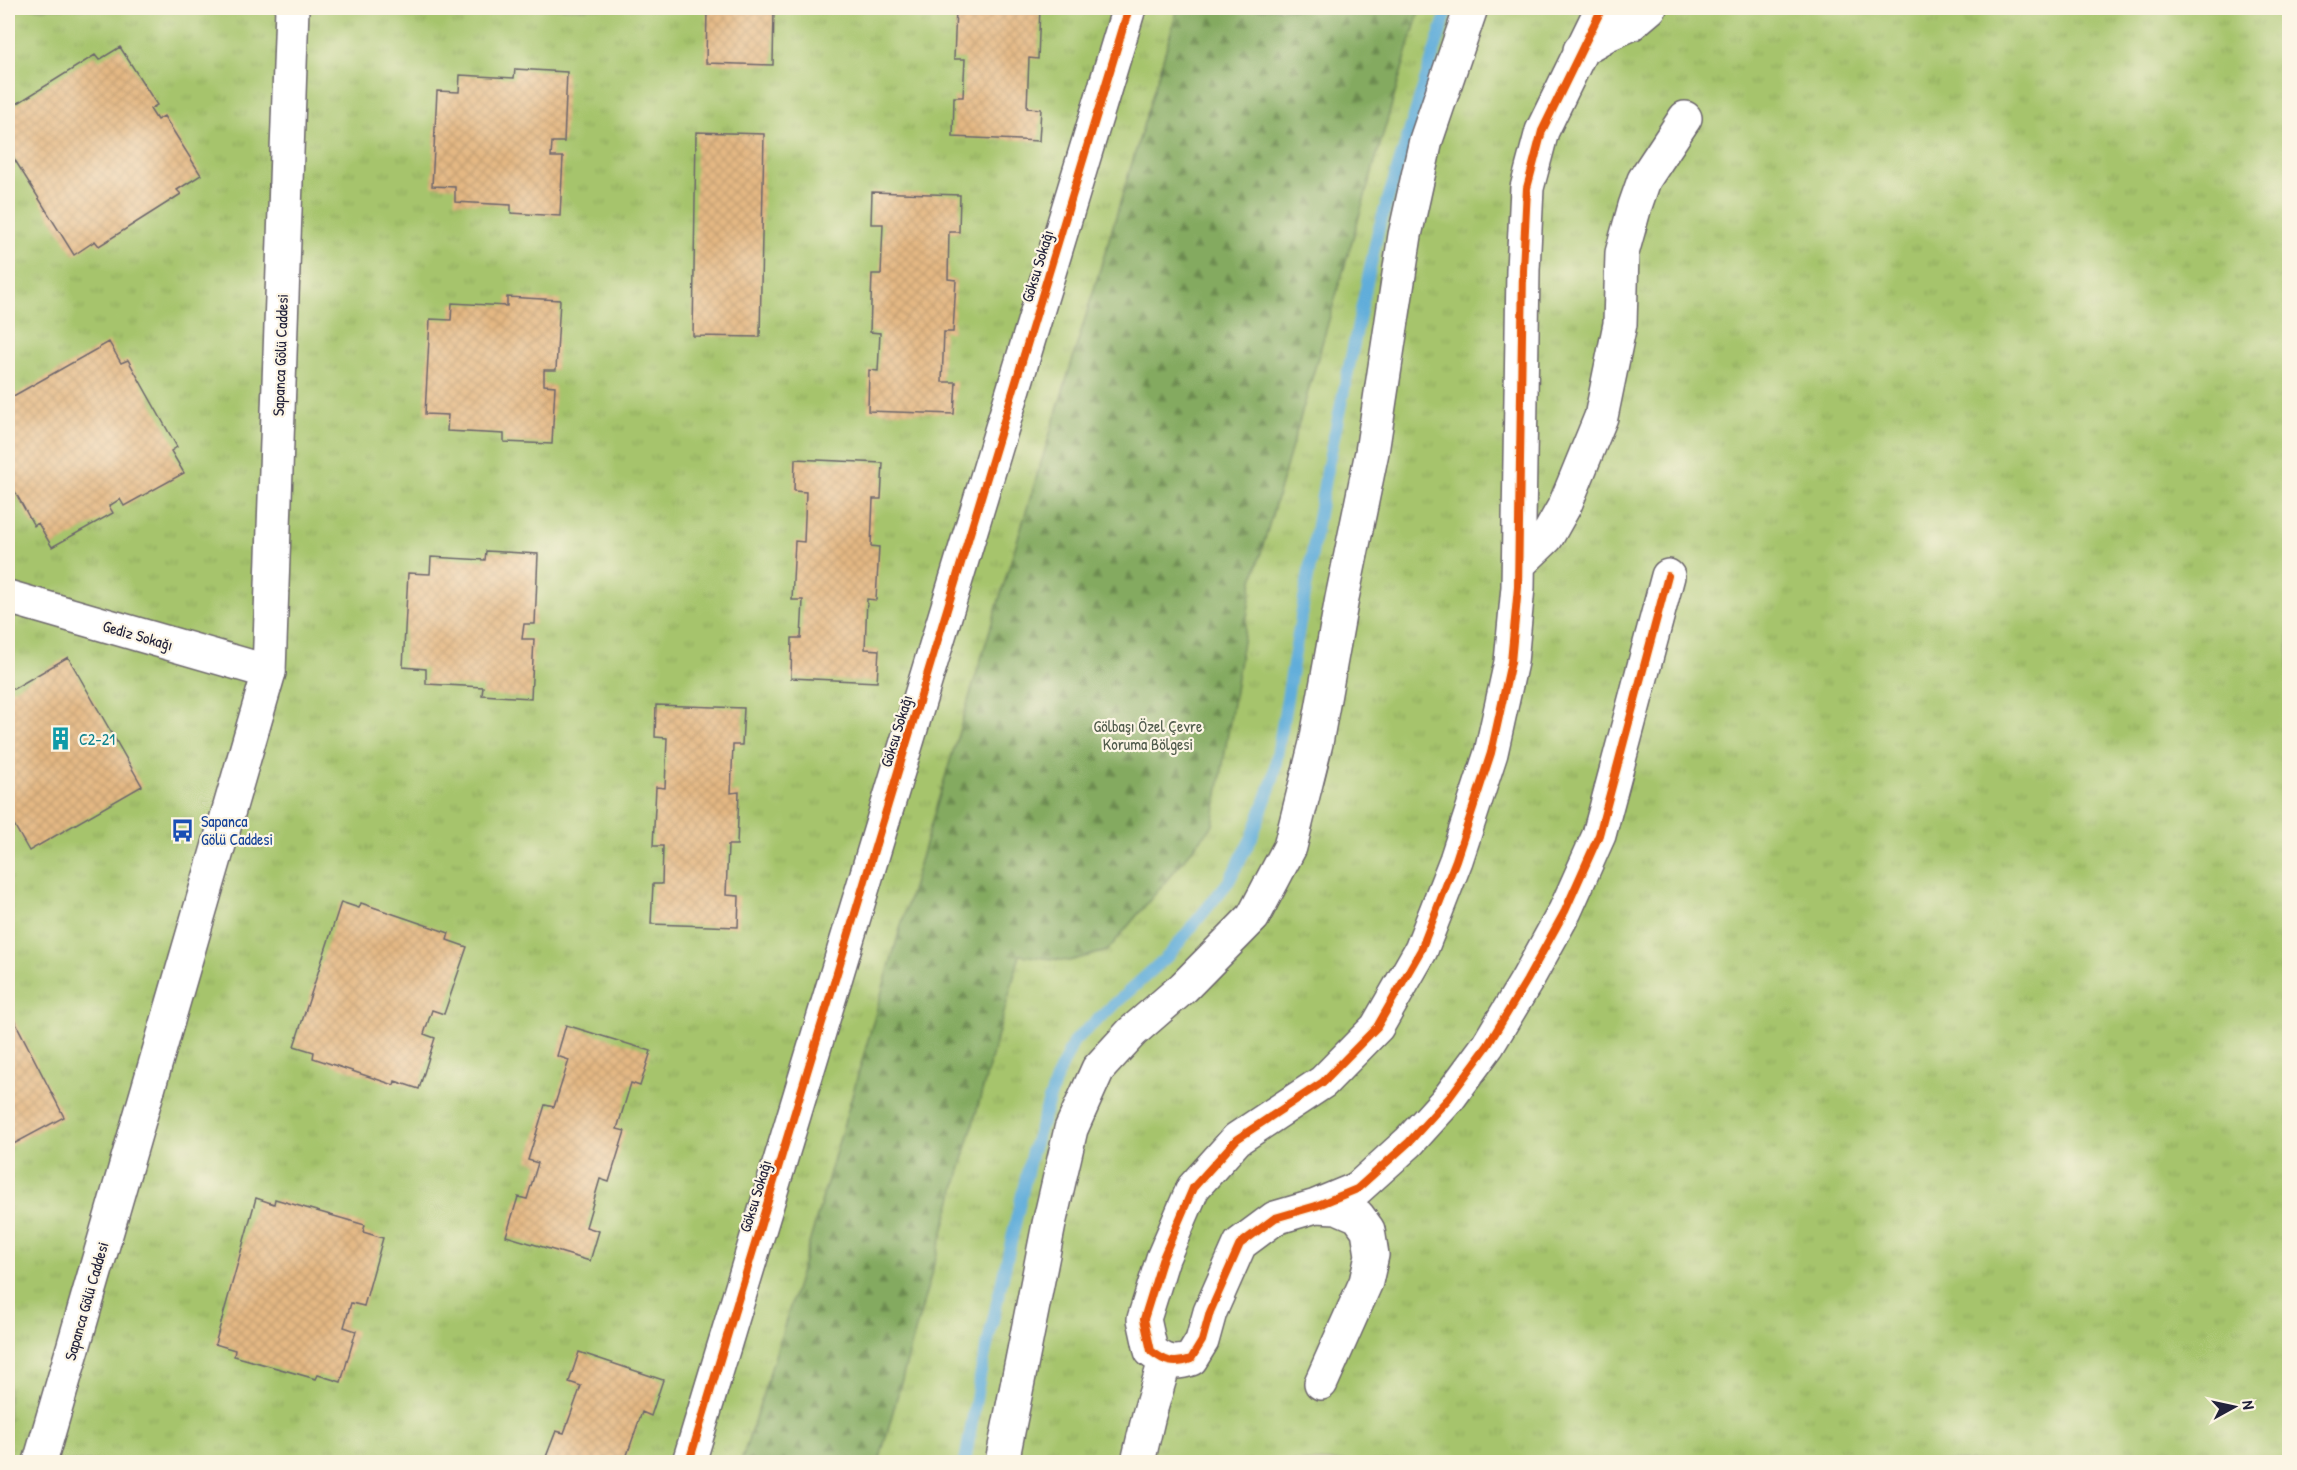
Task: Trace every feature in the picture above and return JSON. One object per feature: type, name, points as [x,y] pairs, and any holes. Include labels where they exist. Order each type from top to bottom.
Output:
[{"type":"street","name":"Sapanca Gölü Caddesi","points":[[40,1462],[269,672],[292,8]]},
{"type":"street","name":"Göksu Sokağı","points":[[689,1462],[1129,8]]},
{"type":"street","points":[[1002,1462],[1047,1235],[1071,1128],[1098,1069],[1132,1032],[1184,987],[1253,917],[1290,847],[1316,743],[1342,598],[1372,452],[1405,235],[1426,141],[1471,8]]},
{"type":"street","points":[[1602,8],[1542,131],[1527,188],[1522,270],[1519,564],[1511,662],[1491,753],[1456,860],[1421,950],[1377,1027],[1323,1082],[1237,1139],[1193,1188],[1163,1258],[1144,1319],[1151,1351],[1165,1361],[1178,1363],[1191,1359],[1202,1341],[1210,1312],[1240,1244],[1275,1218],[1316,1206],[1357,1189],[1417,1133],[1449,1098],[1488,1045],[1533,970],[1565,910],[1599,835],[1668,576]]},
{"type":"street","points":[[1580,50],[1631,24],[1650,8]]},
{"type":"street","points":[[1519,564],[1547,537],[1565,505],[1601,417],[1620,324],[1622,253],[1635,206],[1644,180],[1685,118]]},
{"type":"street","name":"Gediz Sokağı","points":[[8,597],[269,672]]},
{"type":"street","points":[[1316,1206],[1337,1207],[1358,1216],[1368,1230],[1372,1255],[1366,1282],[1321,1383]]},
{"type":"street","points":[[1138,1462],[1165,1361]]},
{"type":"green space","name":"Gölbaşı Özel Çevre Koruma Bölgesi","points":[[8,8],[2289,8],[2289,1462],[8,1462]]},
{"type":"green space","points":[[1178,8],[1420,8],[1253,580],[1213,825],[1107,951],[1069,961],[1020,955],[879,1462],[741,1462],[790,1308],[926,841]]},
{"type":"building","points":[[707,8],[774,8],[773,65],[706,63]]},
{"type":"building","points":[[956,8],[1040,8],[1038,59],[1029,58],[1027,108],[1041,109],[1039,141],[953,137],[954,97],[963,97],[965,59],[954,59]]},
{"type":"building","points":[[120,47],[157,105],[150,109],[157,120],[164,116],[201,175],[177,190],[181,194],[99,246],[95,241],[74,255],[8,149],[8,119],[15,115],[10,108],[95,55],[99,60]]},
{"type":"building","points":[[515,69],[567,72],[564,142],[552,142],[551,157],[563,157],[560,216],[511,213],[511,205],[455,202],[455,187],[432,186],[437,91],[459,92],[460,75],[514,78]]},
{"type":"building","points":[[696,132],[764,134],[760,337],[693,336]]},
{"type":"building","points":[[872,192],[960,195],[959,232],[949,232],[948,279],[956,280],[953,332],[944,332],[942,382],[956,382],[954,414],[868,411],[869,370],[878,371],[880,333],[870,332],[872,274],[881,274],[883,224],[871,224]]},
{"type":"building","points":[[507,297],[560,300],[556,370],[544,370],[544,385],[555,386],[552,444],[504,442],[504,434],[447,431],[448,415],[425,414],[430,319],[451,320],[452,303],[507,306]]},
{"type":"building","points":[[109,342],[121,363],[128,360],[177,447],[171,451],[184,473],[124,506],[120,499],[109,506],[113,513],[52,547],[38,523],[34,526],[8,479],[8,399]]},
{"type":"building","points":[[795,459],[883,463],[881,499],[873,499],[871,546],[879,547],[876,600],[867,599],[865,649],[879,650],[877,682],[791,678],[792,638],[801,638],[803,600],[792,600],[795,541],[804,542],[806,492],[794,491]]},
{"type":"building","points":[[486,551],[538,554],[535,624],[524,624],[522,639],[534,639],[531,698],[482,695],[483,687],[426,684],[426,669],[403,667],[408,573],[430,574],[431,557],[485,560]]},
{"type":"building","name":"C2-21","points":[[68,657],[142,786],[29,851],[8,814],[8,692]]},
{"type":"building","points":[[656,705],[744,708],[742,745],[733,745],[731,793],[739,792],[737,845],[728,845],[726,895],[739,896],[738,927],[651,924],[653,884],[662,884],[663,846],[653,846],[656,787],[665,788],[667,738],[655,737]]},
{"type":"building","points":[[341,902],[359,908],[361,903],[449,933],[447,940],[467,947],[444,1014],[432,1010],[424,1034],[435,1038],[419,1089],[395,1081],[394,1085],[313,1058],[314,1052],[294,1046]]},
{"type":"building","points":[[8,1008],[64,1117],[8,1147]]},
{"type":"building","points":[[566,1025],[651,1051],[640,1086],[631,1083],[617,1129],[625,1131],[609,1182],[600,1179],[586,1227],[599,1231],[590,1261],[506,1236],[518,1197],[527,1199],[538,1163],[528,1160],[545,1105],[554,1107],[569,1060],[557,1056]]},
{"type":"building","points":[[256,1198],[274,1204],[275,1199],[365,1225],[363,1232],[383,1238],[364,1306],[351,1303],[344,1327],[356,1331],[341,1382],[318,1375],[316,1379],[234,1356],[235,1350],[215,1344]]},
{"type":"building","points":[[579,1352],[663,1380],[651,1416],[642,1412],[626,1458],[635,1460],[634,1462],[544,1462],[556,1431],[564,1433],[581,1386],[569,1382]]},
{"type":"waterway","points":[[965,1462],[980,1376],[1032,1151],[1057,1077],[1074,1041],[1169,955],[1229,881],[1252,837],[1273,779],[1325,479],[1378,231],[1448,8]]},
{"type":"cycle path","points":[[689,1462],[1129,8]]},
{"type":"cycle path","points":[[1602,8],[1542,131],[1527,188],[1523,270],[1518,587],[1511,662],[1491,753],[1456,860],[1421,950],[1377,1027],[1323,1082],[1237,1139],[1193,1188],[1163,1258],[1144,1319],[1151,1351],[1156,1355],[1175,1362],[1191,1359],[1202,1341],[1210,1312],[1240,1244],[1275,1218],[1316,1206],[1357,1189],[1409,1142],[1449,1098],[1488,1045],[1565,911],[1599,835],[1668,576]]},
{"type":"place","name":"C2-21","points":[[61,739]]},
{"type":"place","name":"Sapanca Gölü Caddesi","points":[[183,830]]}]
